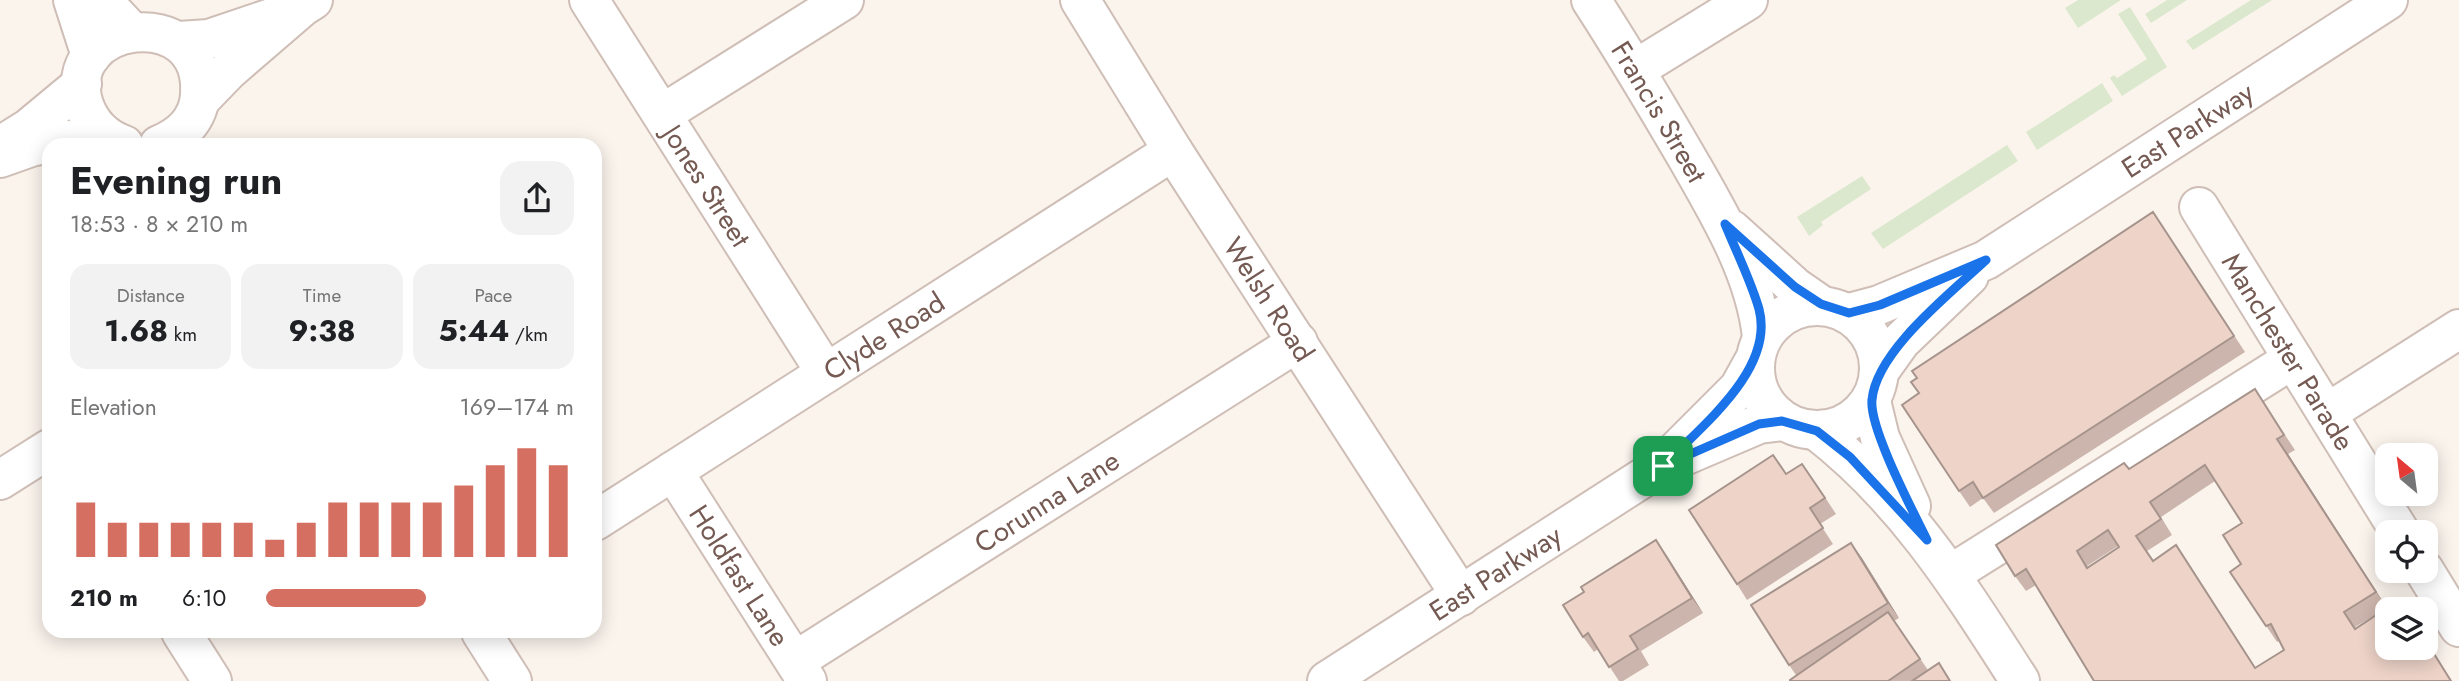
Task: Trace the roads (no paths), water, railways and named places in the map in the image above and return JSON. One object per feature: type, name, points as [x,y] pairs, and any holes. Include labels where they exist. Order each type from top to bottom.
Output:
[{"type":"street","points":[[73,0],[87,70],[83,101],[89,117],[99,131],[110,138]]},
{"type":"street","points":[[102,0],[130,30]]},
{"type":"street","name":"Jones Street","points":[[589,0],[826,373]]},
{"type":"street","points":[[662,114],[844,0]]},
{"type":"street","name":"Welsh Road","points":[[1080,0],[1173,150],[1461,596]]},
{"type":"street","name":"Francis Street","points":[[1591,0],[1636,69],[1725,224],[1759,309],[1758,349]]},
{"type":"street","points":[[1636,69],[1748,0]]},
{"type":"street","name":"East Parkway","points":[[1835,309],[1880,305],[1986,260],[2388,0]]},
{"type":"street","points":[[179,41],[209,39],[307,4]]},
{"type":"street","points":[[186,129],[229,70],[307,4]]},
{"type":"street","points":[[0,146],[29,128],[87,70],[102,44],[115,35],[130,30],[147,29],[164,33],[179,41],[190,53],[198,68],[201,84],[186,129]]},
{"type":"street","points":[[0,158],[42,145]]},
{"type":"street","name":"Clyde Road","points":[[602,517],[1173,150]]},
{"type":"street","name":"Manchester Parade","points":[[2199,207],[2393,520]]},
{"type":"street","name":"Francis Street","points":[[1725,224],[1795,287],[1835,309]]},
{"type":"street","name":"East Parkway","points":[[1876,385],[1901,341],[1986,260]]},
{"type":"street","points":[[1927,540],[1880,438],[1873,337],[1835,309],[1787,312],[1758,349],[1759,395],[1800,426],[1850,457],[1927,540],[2020,681]]},
{"type":"street","points":[[2327,413],[2459,329]]},
{"type":"street","name":"Corunna Lane","points":[[801,671],[1298,342]]},
{"type":"street","name":"East Parkway","points":[[1663,466],[1739,388],[1758,349]]},
{"type":"street","points":[[1951,574],[2293,359]]},
{"type":"street","points":[[1800,426],[1848,423],[1876,385]]},
{"type":"street","name":"East Parkway","points":[[1327,681],[1663,466],[1759,424],[1800,426]]},
{"type":"street","points":[[0,480],[42,453]]},
{"type":"street","name":"Holdfast Lane","points":[[673,471],[801,671]]},
{"type":"street","points":[[2432,583],[2459,627]]},
{"type":"street","points":[[185,638],[212,681]]},
{"type":"street","points":[[485,638],[512,681]]}]
